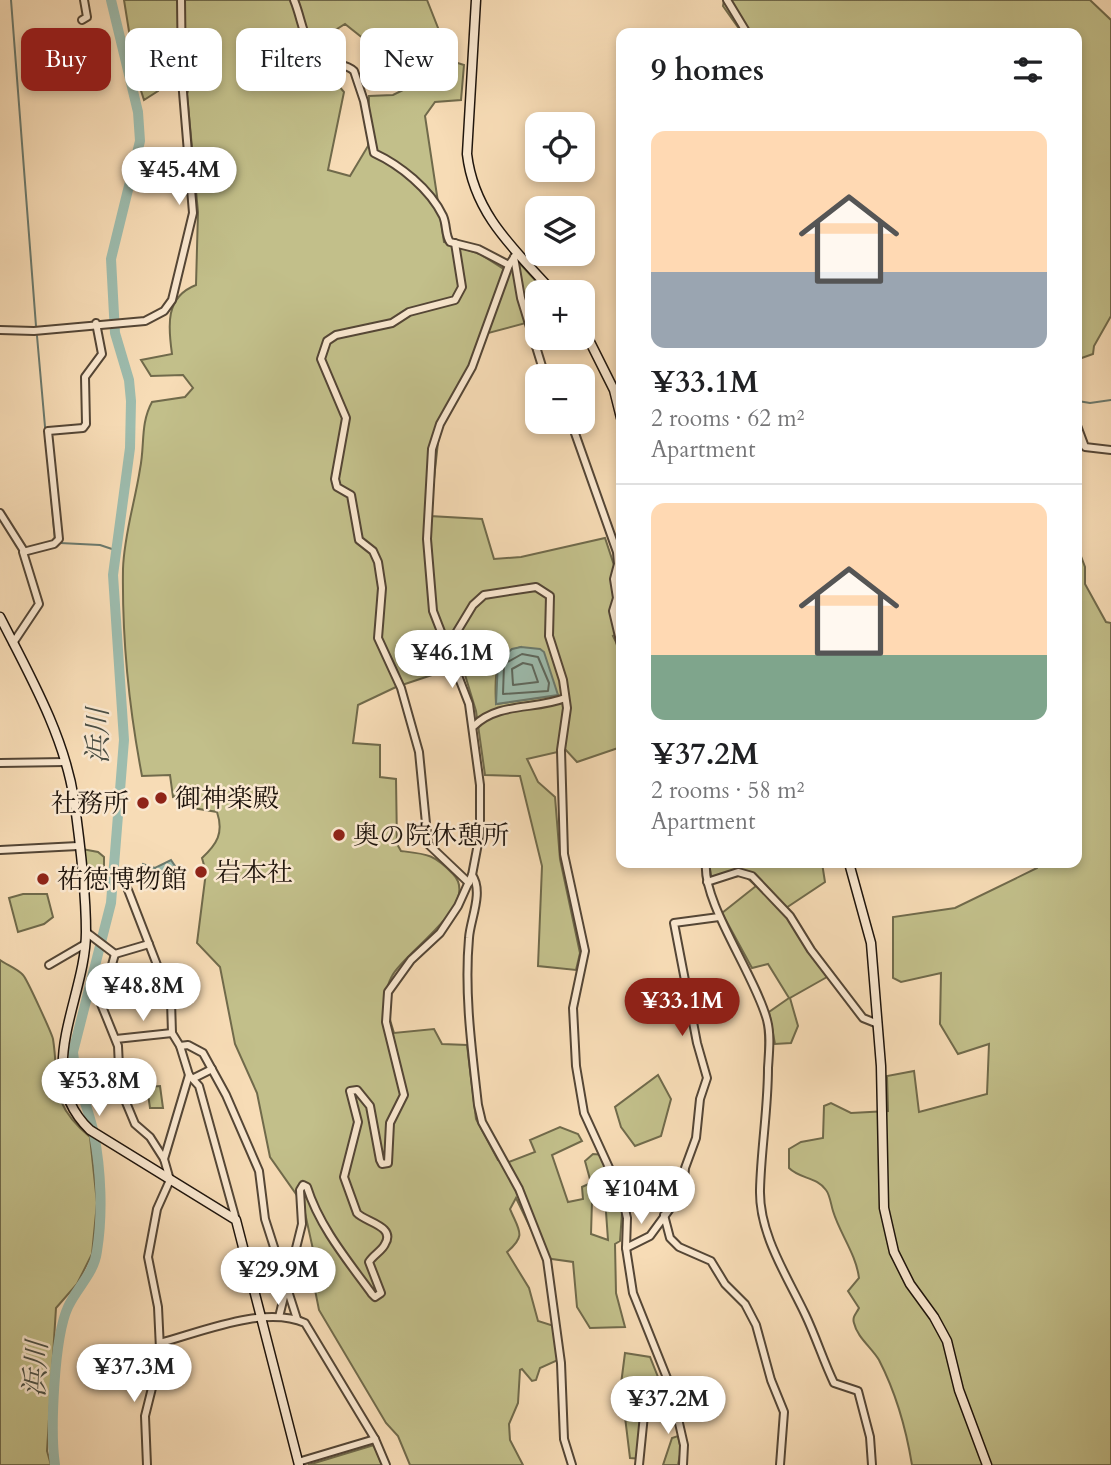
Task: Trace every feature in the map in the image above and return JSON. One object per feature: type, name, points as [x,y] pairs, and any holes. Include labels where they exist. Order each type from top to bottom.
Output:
[{"type":"street","points":[[82,20],[87,17],[84,0]]},
{"type":"street","points":[[0,330],[34,331],[153,318],[172,300],[192,225],[181,71],[181,0]]},
{"type":"street","points":[[294,0],[303,35],[311,49],[354,71],[364,101],[374,153],[407,173],[430,197],[443,217],[447,240],[478,249],[509,265]]},
{"type":"street","points":[[476,0],[467,154],[469,171],[483,209],[516,255],[541,280]]},
{"type":"street","points":[[727,0],[744,28]]},
{"type":"street","points":[[455,243],[462,286],[455,300],[409,312],[391,323],[336,335],[327,341],[321,359],[346,418],[335,479],[337,487],[351,495],[359,540],[373,551],[378,562],[382,588],[379,638],[401,688],[419,752],[428,844],[468,883]]},
{"type":"street","points":[[279,1317],[302,1224],[300,1190],[305,1184],[340,1250],[372,1294],[375,1297],[381,1293],[369,1262],[385,1245],[386,1234],[382,1227],[356,1213],[344,1177],[358,1122],[349,1091],[357,1090],[366,1098],[380,1160],[382,1164],[388,1163],[390,1123],[404,1095],[386,1022],[388,992],[411,960],[440,933],[468,883],[472,875],[481,821],[474,726],[464,684],[433,611],[426,539],[432,449],[440,424],[472,367],[509,265],[516,255]]},
{"type":"street","points":[[516,255],[521,298],[541,364]]},
{"type":"street","points":[[23,551],[57,542],[48,431],[83,428],[86,424],[85,377],[102,354],[97,323]]},
{"type":"street","points":[[595,350],[616,403]]},
{"type":"street","points":[[575,434],[616,549]]},
{"type":"street","points":[[1082,441],[1084,447],[1111,450]]},
{"type":"street","points":[[0,513],[23,551],[39,604],[13,643]]},
{"type":"street","points":[[616,572],[616,592]]},
{"type":"street","points":[[447,648],[477,599],[484,595],[542,589],[550,596],[549,636],[565,698],[561,750],[564,854],[585,951],[573,1007],[576,1066],[584,1113],[622,1196],[627,1219],[626,1248],[638,1310],[676,1406],[684,1445],[682,1465]]},
{"type":"street","points":[[616,601],[613,611],[616,624]]},
{"type":"street","points":[[0,617],[51,724],[65,762],[74,799],[86,932],[62,1060],[63,1086],[74,1111],[90,1130],[236,1220]]},
{"type":"street","points":[[474,726],[485,715],[510,708],[552,703],[565,698]]},
{"type":"street","points":[[0,763],[65,762]]},
{"type":"street","points":[[0,850],[78,846]]},
{"type":"street","points":[[706,868],[707,882],[719,917],[748,968],[769,1030],[766,1139],[760,1189],[768,1230],[779,1261],[807,1318],[818,1353],[834,1383],[858,1391],[870,1437],[872,1465]]},
{"type":"street","points":[[850,868],[871,943],[878,1024],[881,1172],[884,1208],[894,1252],[910,1284],[947,1341],[959,1390],[987,1465]]},
{"type":"street","points":[[707,882],[738,872],[752,876],[790,916],[811,950],[863,1018],[878,1024]]},
{"type":"street","points":[[472,875],[477,888],[469,938],[469,966],[478,1105],[482,1122],[532,1218],[551,1272],[561,1363],[564,1439],[572,1465]]},
{"type":"street","points":[[128,890],[170,1001],[172,1033],[208,1114],[299,1464],[375,1439]]},
{"type":"street","points":[[626,1248],[650,1236],[683,1191],[685,1168],[696,1138],[700,1099],[707,1078],[697,1043],[674,923],[719,917]]},
{"type":"street","points":[[86,932],[112,952],[149,944]]},
{"type":"street","points":[[49,965],[85,944]]},
{"type":"street","points":[[112,952],[101,1004],[116,1039],[117,1077],[131,1115],[164,1159],[170,1180],[156,1209],[148,1257],[158,1307],[161,1370],[154,1380],[145,1416],[147,1465]]},
{"type":"street","points":[[116,1039],[172,1033]]},
{"type":"street","points":[[180,1046],[199,1049],[212,1069],[259,1171],[265,1219],[297,1320]]},
{"type":"street","points":[[191,1076],[212,1069]]},
{"type":"street","points":[[164,1159],[191,1076]]},
{"type":"street","points":[[664,1215],[670,1238],[679,1247],[711,1261],[725,1284],[745,1304],[755,1325],[771,1380],[784,1412],[780,1465]]},
{"type":"street","points":[[160,1343],[261,1317],[279,1317],[304,1323],[375,1439],[386,1465]]},
{"type":"street","points":[[639,1465],[644,1415],[663,1405],[676,1406]]},
{"type":"shaded area","points":[[124,0],[427,0],[438,28],[360,28],[360,36],[345,24],[339,28],[236,28],[236,91],[343,91],[328,170],[350,176],[368,146],[369,96],[393,95],[401,91],[458,91],[458,63],[464,65],[461,100],[435,102],[425,116],[444,242],[480,254],[502,268],[512,255],[535,280],[525,280],[525,323],[488,333],[439,433],[430,516],[482,519],[494,559],[521,557],[605,538],[616,568],[616,634],[613,636],[616,642],[616,749],[577,762],[566,750],[527,759],[538,782],[555,797],[560,859],[580,953],[576,970],[538,966],[542,866],[520,776],[485,775],[476,711],[462,665],[396,687],[358,705],[353,743],[380,745],[380,777],[396,779],[397,844],[401,851],[424,854],[441,862],[453,874],[459,886],[458,899],[450,913],[392,976],[387,991],[387,1004],[394,1033],[434,1029],[442,1044],[467,1045],[476,1119],[498,1160],[509,1162],[535,1152],[530,1140],[560,1127],[578,1134],[582,1141],[552,1155],[568,1202],[583,1199],[582,1187],[591,1183],[585,1161],[593,1154],[605,1155],[615,1178],[632,1177],[641,1198],[637,1210],[622,1213],[620,1241],[615,1244],[616,1293],[625,1327],[590,1328],[577,1307],[573,1262],[545,1258],[516,1198],[510,1209],[519,1237],[507,1252],[529,1288],[538,1321],[554,1326],[558,1360],[540,1368],[536,1380],[532,1381],[520,1370],[518,1403],[509,1424],[510,1440],[523,1465],[410,1465],[398,1436],[386,1423],[319,1310],[314,1285],[316,1263],[303,1204],[270,1157],[257,1093],[235,1044],[220,967],[197,943],[206,872],[202,858],[218,838],[220,826],[217,812],[193,808],[184,793],[173,797],[170,775],[142,776],[127,673],[123,569],[148,410],[152,402],[185,397],[193,388],[183,375],[151,376],[141,360],[172,354],[170,323],[174,305],[186,290],[196,285],[198,212],[188,91],[222,91],[222,28],[128,28]],"holes":[[[521,647],[558,695],[496,704],[496,677],[500,662]],[[605,1198],[608,1240],[591,1234],[592,1201]]]},
{"type":"shaded area","points":[[724,0],[1090,0],[1111,20],[1111,316],[1094,346],[1093,354],[1082,358],[1082,28],[738,28],[723,6]]},
{"type":"shaded area","points":[[141,91],[158,91],[144,100]]},
{"type":"shaded area","points":[[1082,559],[1085,584],[1106,622],[1111,623],[1111,1465],[912,1465],[903,1424],[890,1385],[879,1360],[858,1333],[854,1323],[859,1308],[848,1291],[859,1278],[855,1261],[827,1192],[818,1183],[789,1168],[789,1149],[801,1142],[823,1138],[824,1106],[831,1103],[851,1113],[888,1111],[887,1076],[914,1071],[919,1112],[987,1094],[989,1044],[958,1054],[940,1024],[941,973],[901,982],[893,978],[893,917],[955,908],[1037,868],[1082,868]]},
{"type":"shaded area","points":[[82,849],[98,852],[104,857],[104,884],[87,884]]},
{"type":"shaded area","points":[[710,868],[823,868],[825,882],[783,910],[827,977],[790,998],[798,1026],[791,1043],[775,1044],[769,1012],[789,998],[768,964],[752,968],[722,913],[756,886],[744,875],[712,881]]},
{"type":"shaded area","points":[[23,894],[47,894],[53,917],[44,924],[18,932],[9,898]]},
{"type":"shaded area","points":[[0,960],[23,975],[52,1035],[58,1092],[67,1113],[90,1137],[97,1203],[92,1254],[77,1284],[56,1308],[47,1451],[51,1465],[0,1465]]},
{"type":"shaded area","points":[[658,1075],[671,1099],[661,1136],[635,1146],[621,1127],[615,1107]]},
{"type":"shaded area","points":[[160,1086],[163,1108],[150,1108],[147,1087]]},
{"type":"shaded area","points":[[625,1353],[650,1357],[658,1377],[637,1388],[642,1411],[642,1459],[630,1458],[621,1384]]},
{"type":"shaded area","points":[[678,1436],[681,1450],[678,1465],[663,1465],[672,1438]]},
{"type":"shaded area","points":[[374,1445],[382,1465],[308,1465]]},
{"type":"water","points":[[521,647],[544,652],[558,695],[496,704],[498,661],[512,649]]},
{"type":"water","points":[[171,860],[175,866],[164,874],[151,874],[147,868],[142,874],[143,864],[155,868]]},
{"type":"waterway","points":[[11,0],[36,326]]},
{"type":"waterway","name":"浜川","points":[[55,1465],[53,1408],[59,1340],[68,1307],[92,1267],[99,1237],[100,1177],[96,1148],[73,1052],[111,903],[124,740],[113,575],[130,448],[131,401],[129,380],[115,333],[111,259],[140,141],[138,112],[111,0]]},
{"type":"waterway","points":[[37,336],[55,540]]},
{"type":"waterway","points":[[1082,402],[1111,400]]},
{"type":"waterway","points":[[60,543],[100,545],[115,550]]},
{"type":"place","name":"御神楽殿","points":[[161,798]]},
{"type":"place","name":"社務所","points":[[143,803]]},
{"type":"place","name":"奥の院休憩所","points":[[339,835]]},
{"type":"place","name":"岩本社","points":[[201,872]]},
{"type":"place","name":"祐徳博物館","points":[[43,879]]}]
